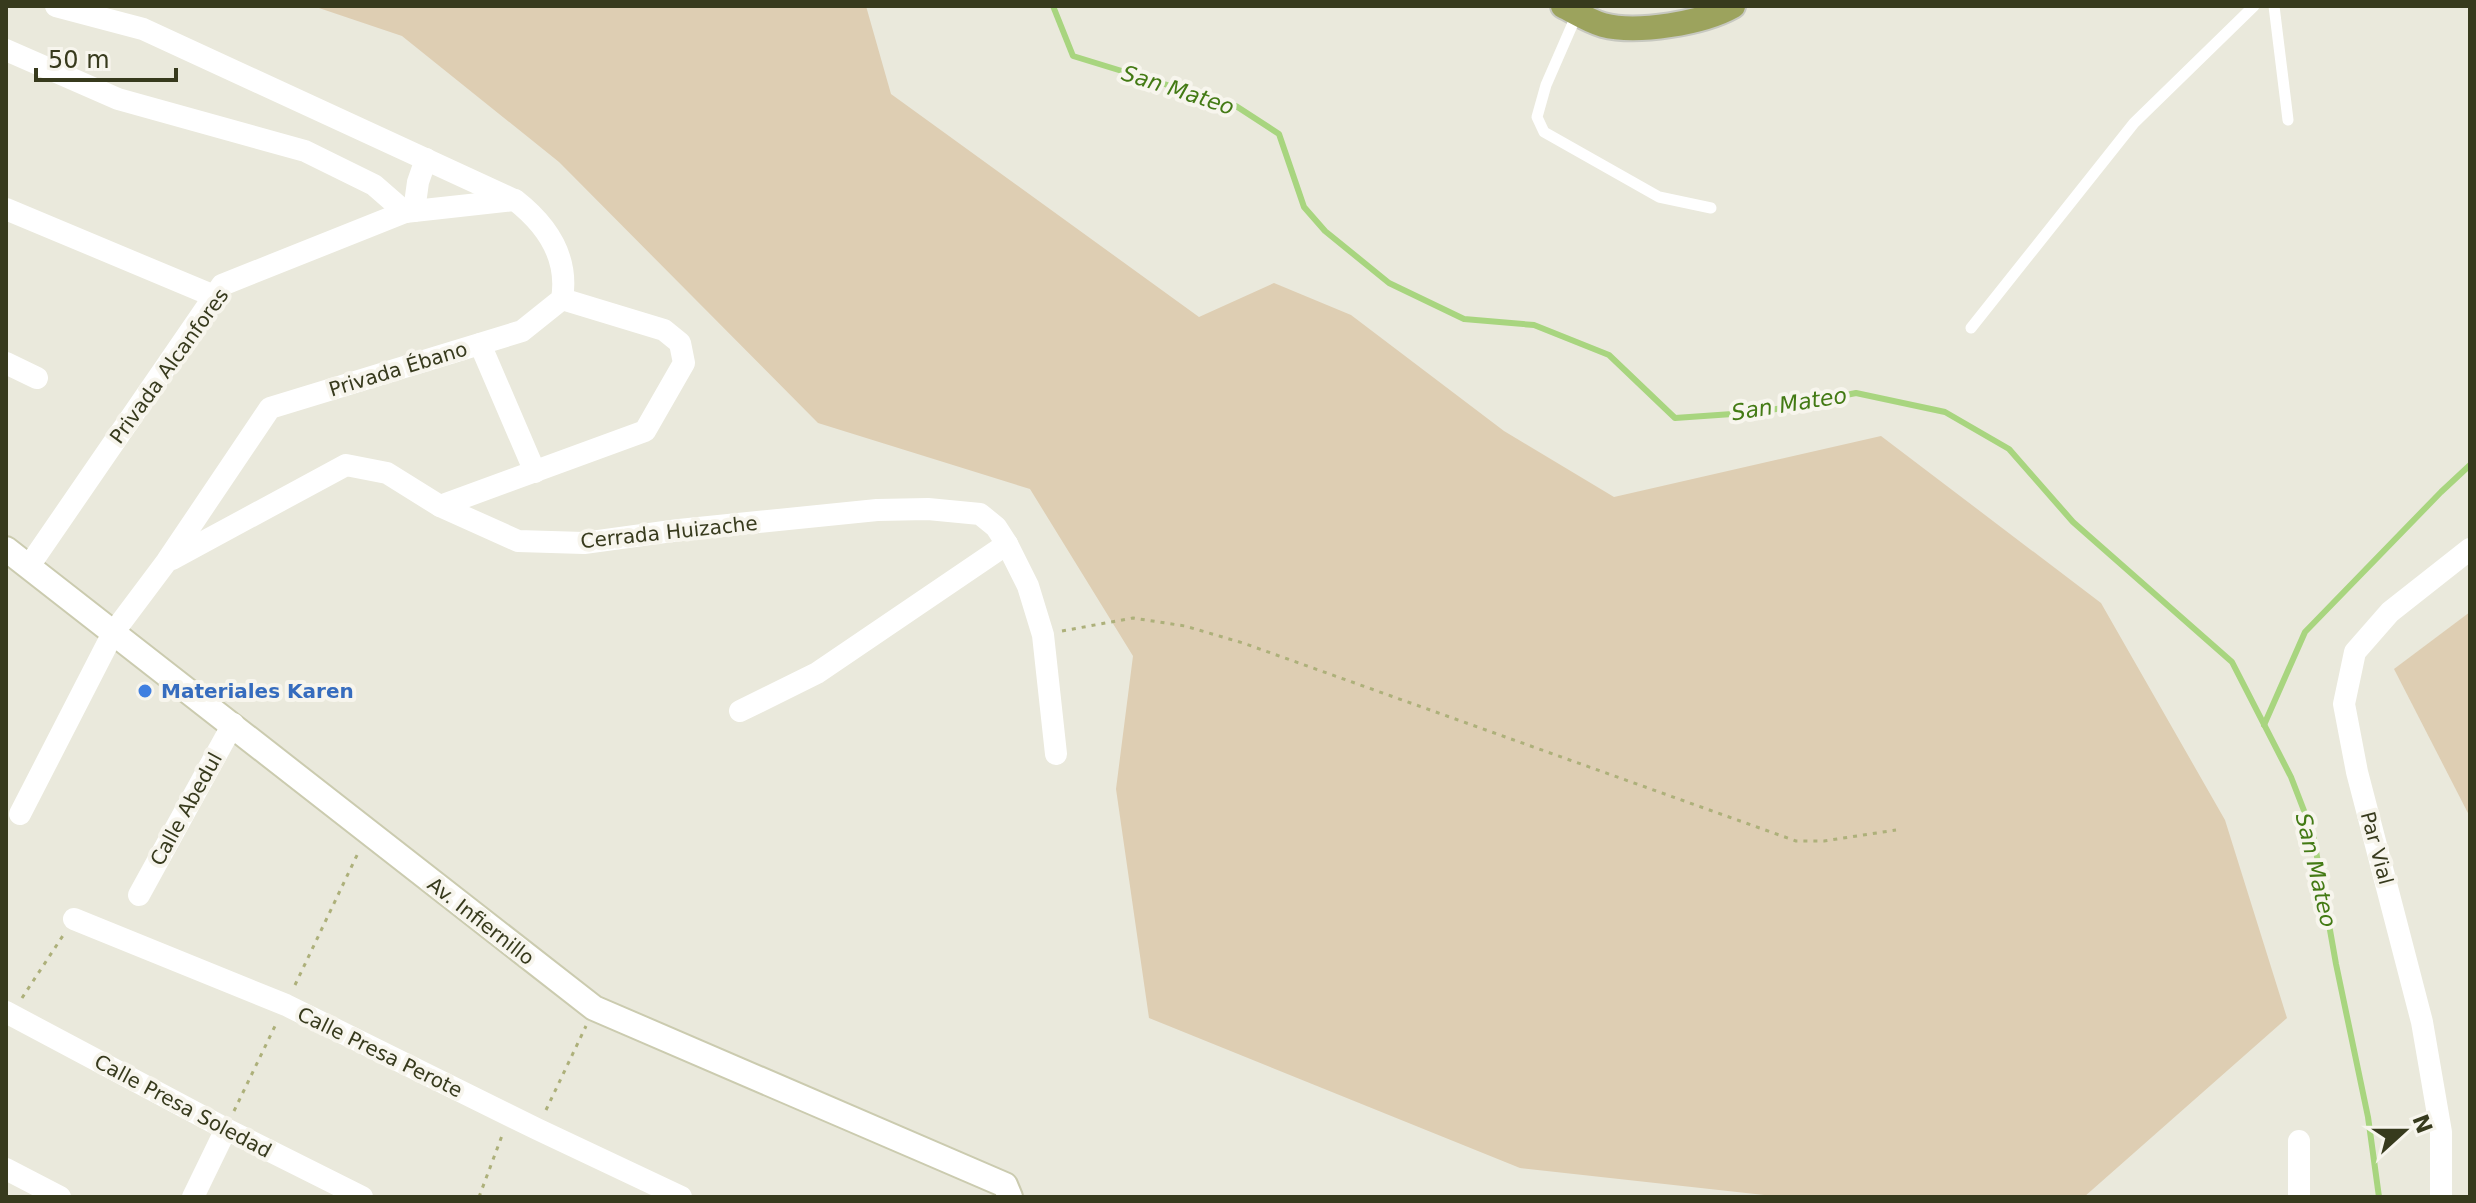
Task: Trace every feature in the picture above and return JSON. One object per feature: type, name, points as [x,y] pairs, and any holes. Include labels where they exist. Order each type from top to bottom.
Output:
[{"type":"main road","points":[[1570,10],[1602,24],[1625,28],[1663,25],[1719,14],[1733,6]]},
{"type":"street","points":[[56,6],[143,29],[515,200],[535,216],[550,236],[565,279],[562,299],[664,330],[680,343],[684,363],[645,431],[440,506]]},
{"type":"street","points":[[6,50],[118,99],[305,151],[374,185],[410,211],[515,200]]},
{"type":"street","points":[[410,211],[426,159]]},
{"type":"street","points":[[6,209],[214,296]]},
{"type":"street","name":"Privada Alcanfores","points":[[29,566],[222,285],[410,211]]},
{"type":"street","name":"Privada Ébano","points":[[20,814],[113,633],[167,561],[270,408],[522,331],[562,299]]},
{"type":"street","points":[[480,344],[535,472]]},
{"type":"street","points":[[6,363],[37,378]]},
{"type":"street","name":"Cerrada Huizache","points":[[167,561],[346,465],[387,473],[440,506],[518,541],[584,543],[861,511],[928,509],[980,514],[996,527],[1028,586],[1043,635],[1056,754]]},
{"type":"street","points":[[740,711],[817,673],[1007,544]]},
{"type":"street","name":"Av. Infiernillo","points":[[6,549],[594,1008],[1005,1185],[1010,1197]]},
{"type":"street","name":"Par Vial","points":[[2441,1197],[2441,1132],[2422,1022],[2357,772],[2344,704],[2355,652],[2390,612],[2470,549]]},
{"type":"street","name":"Calle Abedul","points":[[139,895],[233,724]]},
{"type":"street","name":"Calle Presa Perote","points":[[74,919],[286,1005],[681,1197]]},
{"type":"street","name":"Calle Presa Soledad","points":[[8,1017],[362,1197]]},
{"type":"street","points":[[193,1197],[226,1129]]},
{"type":"street","points":[[2299,1141],[2299,1197]]},
{"type":"street","points":[[6,1169],[60,1197]]},
{"type":"lane","points":[[1971,328],[2134,123],[2254,6]]},
{"type":"lane","points":[[2274,6],[2288,120]]},
{"type":"lane","points":[[1570,10],[1537,117],[1544,132],[1659,197],[1711,208]]},
{"type":"path","points":[[1043,635],[1133,618],[1185,626],[1243,643],[1796,841],[1824,841],[1896,830]]},
{"type":"path","points":[[226,1129],[368,833]]},
{"type":"path","points":[[8,1017],[74,919]]},
{"type":"path","points":[[537,1129],[594,1008]]},
{"type":"path","points":[[479,1197],[509,1115]]},
{"type":"shaded area","points":[[313,6],[866,6],[891,94],[1199,317],[1274,283],[1351,315],[1504,431],[1614,497],[1881,436],[2101,603],[2225,820],[2287,1018],[2084,1197],[1782,1197],[1520,1168],[1149,1018],[1116,789],[1133,656],[1030,489],[818,423],[559,162],[402,36]]},
{"type":"shaded area","points":[[2470,612],[2470,817],[2394,669]]},
{"type":"waterway","name":"San Mateo","points":[[1053,6],[1073,56],[1236,106],[1279,134],[1304,207],[1325,231],[1389,283],[1464,319],[1534,325],[1609,355],[1675,418],[1761,412],[1856,393],[1945,412],[2009,449],[2073,522],[2232,662],[2291,777],[2313,834],[2368,1117],[2379,1197]]},
{"type":"waterway","points":[[2264,725],[2305,632],[2470,465]]},
{"type":"place","name":"Materiales Karen","points":[[145,691]]}]
